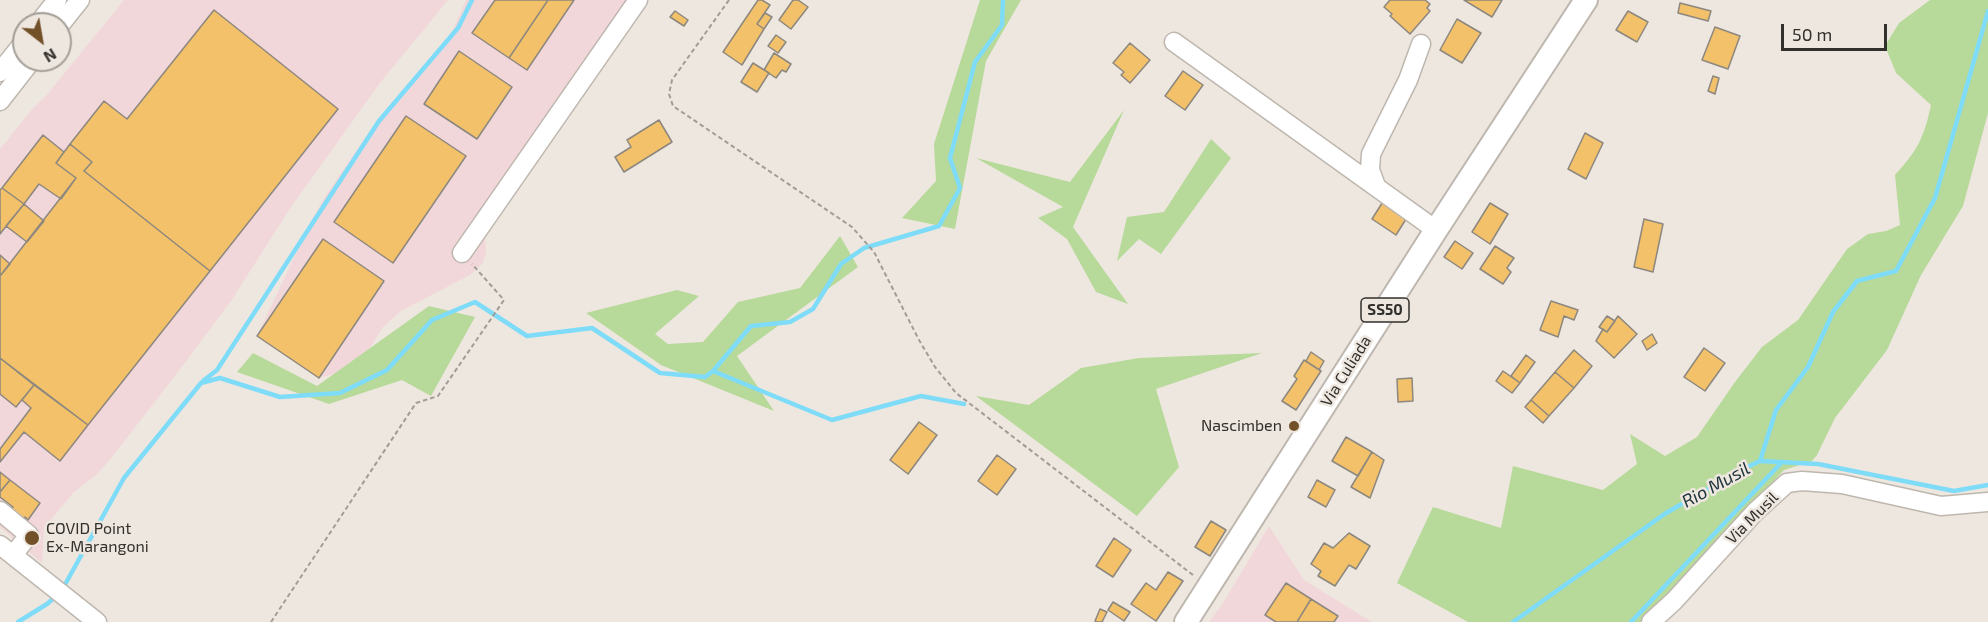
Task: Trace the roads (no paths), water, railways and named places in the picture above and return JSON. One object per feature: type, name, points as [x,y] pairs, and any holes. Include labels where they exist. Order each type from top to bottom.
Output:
[{"type":"main road","name":"Via Culiada","points":[[1186,622],[1586,0]]},
{"type":"street","points":[[48,12],[57,0]]},
{"type":"street","points":[[70,12],[80,0]]},
{"type":"street","points":[[462,253],[638,0]]},
{"type":"street","points":[[1174,42],[1436,230]]},
{"type":"street","points":[[1376,186],[1370,170],[1371,154],[1408,80],[1421,44]]},
{"type":"street","points":[[0,72],[12,57]]},
{"type":"street","points":[[0,101],[23,72]]},
{"type":"street","name":"Via Musil","points":[[1651,622],[1674,601],[1755,512],[1787,483],[1802,481],[1842,484],[1941,506],[1988,502]]},
{"type":"street","points":[[0,511],[29,535],[8,549]]},
{"type":"street","points":[[0,532],[8,549],[97,622]]},
{"type":"waterway","points":[[203,381],[217,370],[379,121],[458,28],[472,0]]},
{"type":"waterway","points":[[62,590],[124,478],[201,383],[220,378],[280,397],[340,393],[387,370],[432,320],[475,302],[527,336],[592,328],[660,373],[705,377],[713,371],[751,326],[790,322],[813,309],[841,264],[864,248],[939,226],[960,188],[950,158],[975,62],[1002,25],[1003,0]]},
{"type":"waterway","points":[[1760,461],[1776,410],[1808,367],[1833,312],[1857,281],[1896,271],[1935,198],[1988,11]]},
{"type":"waterway","points":[[713,371],[832,420],[921,396],[964,404]]},
{"type":"waterway","name":"Rio Musil","points":[[1513,622],[1666,513],[1760,461],[1818,464],[1954,491],[1988,485]]},
{"type":"waterway","points":[[1631,622],[1782,462]]},
{"type":"waterway","points":[[18,622],[56,596]]},
{"type":"place","name":"Nascimben","points":[[1294,426]]},
{"type":"place","name":"COVID Point Ex-Marangoni","points":[[32,538]]}]
